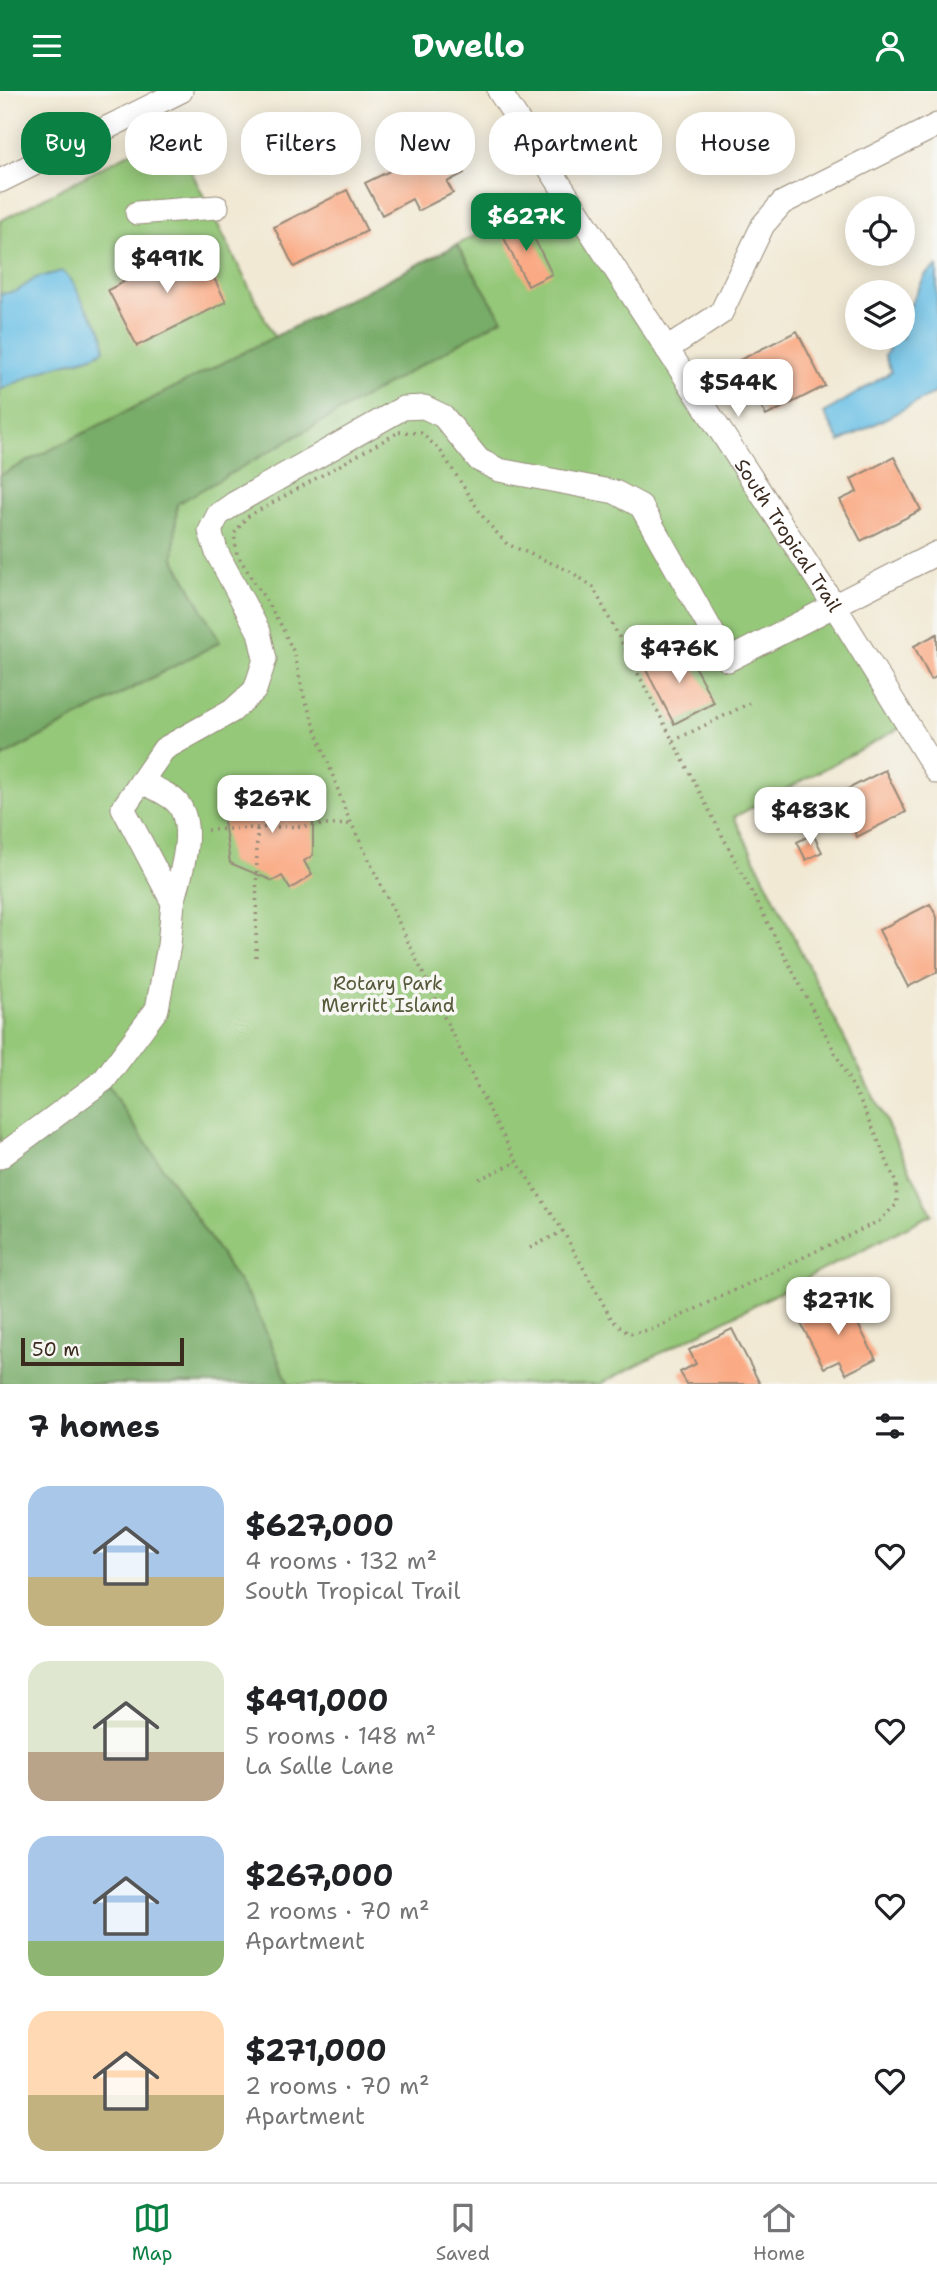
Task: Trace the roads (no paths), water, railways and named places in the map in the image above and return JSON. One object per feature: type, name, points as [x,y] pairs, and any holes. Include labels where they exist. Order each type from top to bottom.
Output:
[{"type":"street","points":[[0,181],[181,91]]},
{"type":"street","name":"South Tropical Trail","points":[[499,91],[834,604],[937,772]]},
{"type":"street","points":[[667,349],[721,313],[763,225],[782,203],[937,125]]},
{"type":"street","points":[[137,213],[217,207]]},
{"type":"street","points":[[173,903],[123,808],[164,749],[232,711],[255,689],[265,659],[259,632],[217,553],[210,531],[218,515],[235,503],[403,408],[424,407],[443,415],[479,460],[499,470],[615,492],[641,506],[728,660],[937,553]]},
{"type":"street","points":[[0,1157],[104,1080],[157,1009],[187,831],[179,805],[162,792],[141,782]]},
{"type":"water","points":[[937,266],[937,392],[840,442],[824,413],[891,372],[885,356],[888,350],[915,350],[915,296],[926,274]]},
{"type":"water","points":[[62,271],[73,283],[99,325],[104,350],[93,356],[49,368],[0,390],[0,294],[17,291],[36,278]]},
{"type":"park label","name":"Rotary Park Merritt Island","points":[[388,994]]}]
